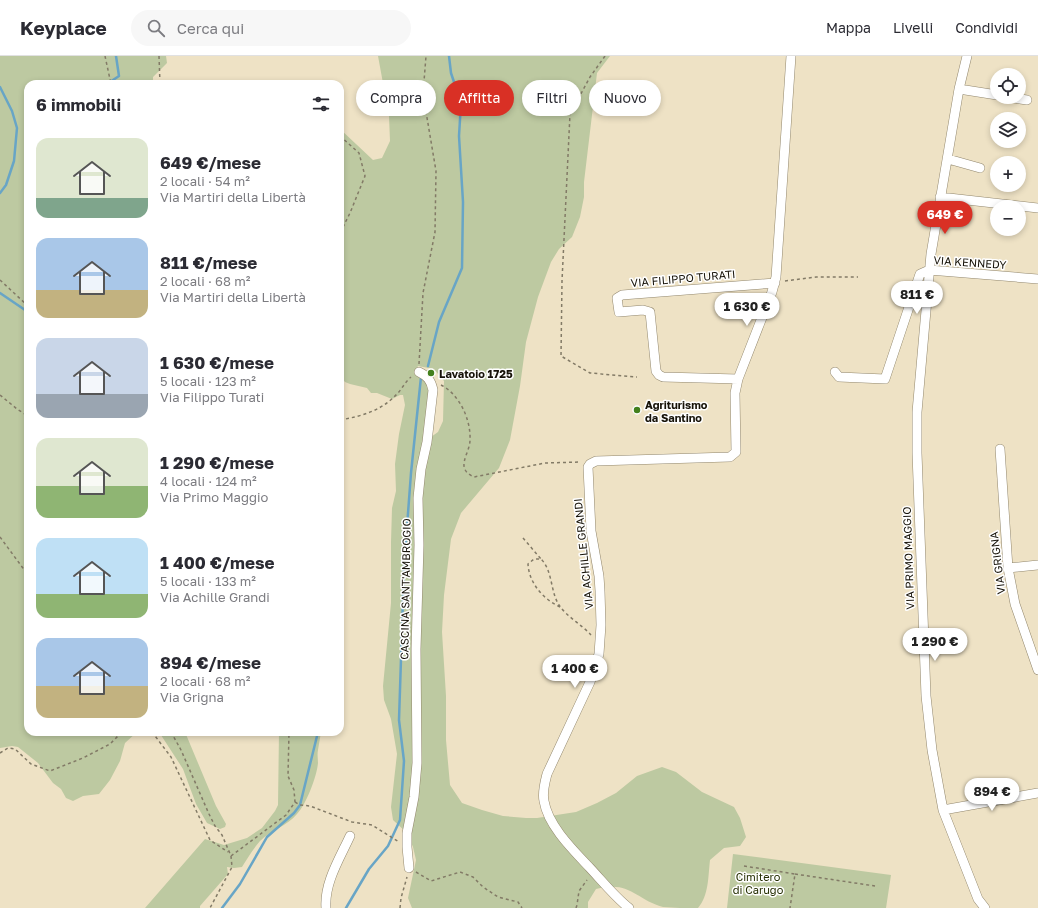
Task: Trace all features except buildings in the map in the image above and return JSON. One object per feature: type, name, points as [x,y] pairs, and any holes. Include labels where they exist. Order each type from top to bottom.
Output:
[{"type":"street","points":[[589,466],[596,462],[730,457],[737,449],[735,393],[738,379],[775,283],[791,56]]},
{"type":"street","name":"VIA PRIMO MAGGIO","points":[[967,56],[959,89],[929,270],[917,412],[919,530],[926,696],[933,756],[943,810],[978,899],[985,908]]},
{"type":"street","points":[[959,89],[990,94]]},
{"type":"street","points":[[948,159],[980,168]]},
{"type":"street","points":[[940,197],[1038,208]]},
{"type":"street","name":"VIA KENNEDY","points":[[834,372],[839,377],[885,379],[920,274],[929,270],[1038,279]]},
{"type":"street","name":"VIA FILIPPO TURATI","points":[[738,379],[663,377],[659,375],[656,371],[650,312],[643,310],[619,312],[617,298],[618,296],[622,295],[775,283]]},
{"type":"street","points":[[419,372],[425,375],[432,382]]},
{"type":"street","name":"CASCINA SANT'AMBROGIO","points":[[409,868],[408,833],[414,797],[417,763],[416,649],[419,545],[418,498],[421,469],[427,442],[433,390],[432,382]]},
{"type":"street","name":"VIA GRIGNA","points":[[1000,449],[1008,568],[1015,604],[1038,670]]},
{"type":"street","name":"VIA ACHILLE GRANDI","points":[[589,466],[590,531],[599,576],[602,618],[600,645],[593,675],[547,774],[544,801],[550,819],[565,840],[599,878],[629,908]]},
{"type":"street","points":[[1008,568],[1038,565]]},
{"type":"street","points":[[943,810],[1038,793]]},
{"type":"street","points":[[326,908],[326,898],[331,878],[350,836]]},
{"type":"path","points":[[105,56],[110,80]]},
{"type":"path","points":[[158,56],[160,80]]},
{"type":"path","points":[[344,419],[362,416],[373,412],[398,393],[415,373],[419,372],[424,293],[435,232],[436,171],[423,94],[426,56]]},
{"type":"path","points":[[606,56],[590,76],[570,114],[560,356],[590,373],[638,377]]},
{"type":"path","points":[[344,140],[359,153],[365,176],[344,225]]},
{"type":"path","points":[[775,283],[816,277],[858,277]]},
{"type":"path","points":[[0,280],[24,302]]},
{"type":"path","points":[[432,382],[444,386],[454,395],[461,404],[468,422],[470,441],[465,456],[464,469],[468,475],[474,477],[545,463],[567,461],[586,462],[589,466]]},
{"type":"path","points":[[0,396],[24,413]]},
{"type":"path","points":[[0,537],[24,570]]},
{"type":"path","points":[[523,538],[546,565],[557,602],[560,607]]},
{"type":"path","points":[[541,559],[534,559],[528,564],[528,571],[535,587],[549,602],[560,607],[584,627],[600,645]]},
{"type":"path","points":[[0,753],[8,748],[15,749],[31,764],[50,771],[83,758],[110,744],[118,736]]},
{"type":"path","points":[[155,736],[171,757],[210,840],[230,853]]},
{"type":"path","points":[[173,736],[181,750],[209,814],[215,826],[222,835],[232,856],[232,867],[210,908]]},
{"type":"path","points":[[232,856],[286,815],[295,802],[294,790],[288,776],[289,736]]},
{"type":"path","points":[[295,802],[352,822],[372,826],[389,835],[401,844]]},
{"type":"path","points":[[744,866],[875,886]]},
{"type":"path","points":[[400,908],[401,898],[409,868],[431,881],[460,872],[473,877],[498,897],[518,902],[522,908]]},
{"type":"path","points":[[790,908],[794,874]]},
{"type":"path","points":[[576,908],[579,891],[587,880],[599,878]]},
{"type":"green space","points":[[0,56],[166,56],[167,63],[153,77],[153,80],[24,80],[24,736],[133,736],[125,743],[120,761],[110,780],[99,794],[83,796],[73,801],[66,798],[61,789],[53,783],[38,763],[18,747],[12,746],[0,748]]},
{"type":"green space","points":[[378,56],[610,56],[597,73],[596,80],[589,80],[589,116],[592,116],[584,182],[584,197],[580,217],[572,237],[559,249],[551,262],[538,297],[526,342],[510,440],[499,468],[461,513],[451,539],[444,595],[442,632],[446,696],[446,740],[450,785],[462,803],[503,816],[537,818],[576,812],[616,793],[637,776],[662,767],[676,772],[702,792],[734,807],[740,818],[746,837],[740,846],[724,848],[710,860],[706,892],[702,903],[698,908],[663,907],[653,904],[625,889],[607,887],[596,889],[588,902],[588,908],[412,908],[408,898],[416,860],[413,847],[407,833],[393,820],[391,807],[397,754],[391,719],[384,700],[383,686],[391,603],[392,508],[396,491],[395,464],[405,405],[403,395],[392,399],[377,393],[371,393],[367,388],[350,384],[344,381],[344,133],[373,160],[382,158],[390,141],[389,116],[436,116],[436,80],[382,80]],"holes":[[[418,366],[434,369],[444,381],[443,421],[438,432],[431,437],[428,384],[414,373]]]},
{"type":"green space","points":[[162,736],[187,736],[216,806],[226,824],[225,827],[220,829],[207,823],[196,804],[183,769]]},
{"type":"green space","points":[[279,736],[320,736],[316,775],[300,810],[289,822],[260,841],[242,867],[227,867],[228,874],[200,906],[200,908],[145,908],[205,839],[224,845],[247,838],[262,828],[278,805]]},
{"type":"green space","name":"Cimitero di Carugo","points":[[733,854],[891,875],[886,908],[727,908]]},
{"type":"waterway","points":[[113,80],[119,76],[116,56]]},
{"type":"waterway","points":[[428,366],[439,322],[462,268],[463,202],[459,136],[461,103],[451,73],[449,56]]},
{"type":"waterway","points":[[0,87],[12,111],[17,128],[14,161],[6,185],[0,193]]},
{"type":"waterway","points":[[0,293],[24,309]]},
{"type":"waterway","points":[[346,908],[369,869],[388,846],[400,820],[404,761],[399,720],[404,567],[411,473],[421,377]]},
{"type":"waterway","points":[[222,908],[240,884],[267,837],[294,813],[300,805],[317,736]]},
{"type":"place","name":"Lavatoio 1725","points":[[431,373]]},
{"type":"place","name":"Agriturismo da Santino","points":[[637,410]]}]
